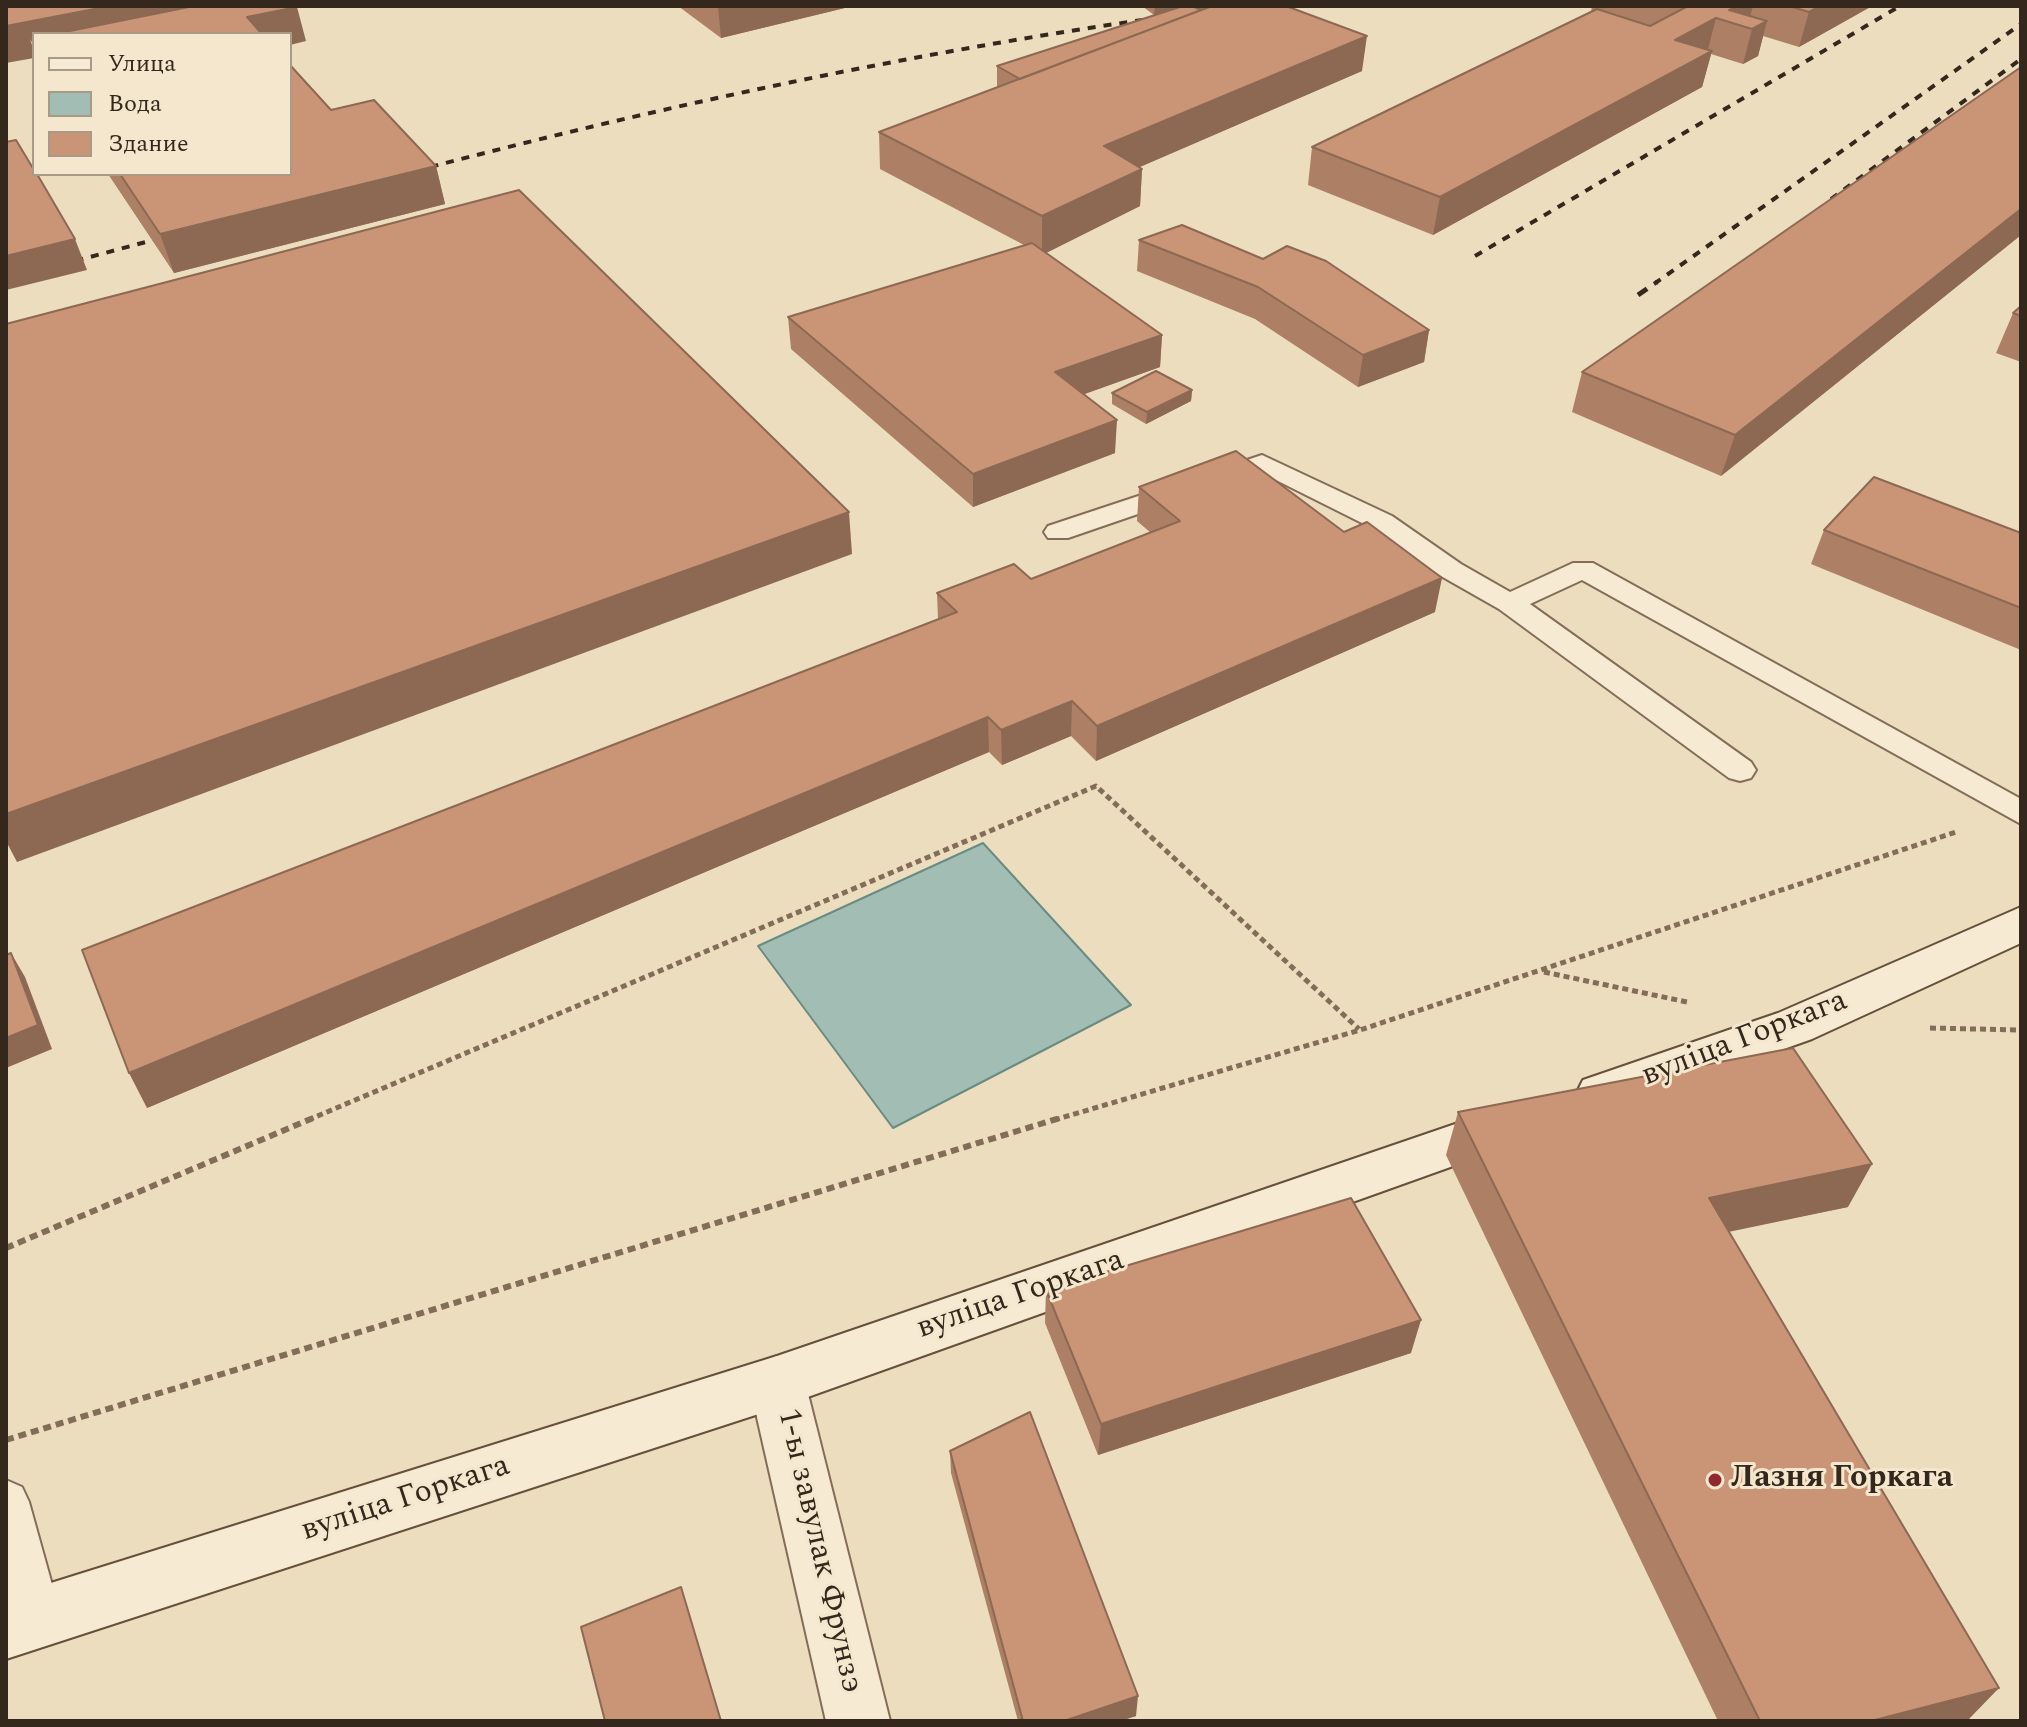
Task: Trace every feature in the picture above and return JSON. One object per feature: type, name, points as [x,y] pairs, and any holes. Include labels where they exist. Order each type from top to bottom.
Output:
[{"type":"street","name":"вуліца Горкага","points":[[21,1623],[777,1382],[1795,1026],[2021,924]]},
{"type":"street","name":"1-ы завулак Фрунзэ","points":[[777,1382],[858,1721]]},
{"type":"lane","points":[[1058,532],[1262,463],[1382,522],[1451,570],[1509,603],[1740,770]]},
{"type":"lane","points":[[1509,603],[1583,569],[2019,813]]},
{"type":"lane","points":[[6,1502],[21,1623]]},
{"type":"path","points":[[6,1248],[1096,786],[1360,1030]]},
{"type":"path","points":[[6,1440],[1360,1030],[2019,813]]},
{"type":"water","points":[[983,843],[1131,1005],[893,1128],[758,946]]},
{"type":"building","points":[[6,6],[110,6],[6,26]]},
{"type":"building","points":[[194,6],[297,7],[247,17],[260,32],[65,32]]},
{"type":"building","points":[[1183,6],[1201,10],[1020,79],[997,66]]},
{"type":"building","points":[[1212,6],[1286,6],[1367,36],[1104,146],[1142,169],[1042,216],[879,132]]},
{"type":"building","points":[[1688,6],[1736,6],[1729,10],[1767,21],[1752,29],[1716,18],[1675,40],[1712,51],[1440,197],[1312,147],[1597,9],[1650,26]]},
{"type":"building","points":[[1789,6],[1820,6],[1809,12]]},
{"type":"building","points":[[292,67],[331,110],[374,100],[436,166],[160,234],[121,176],[292,176]]},
{"type":"building","points":[[2021,67],[2021,209],[1735,435],[1582,372]]},
{"type":"building","points":[[16,140],[32,167],[32,176],[38,176],[75,239],[6,256],[6,142]]},
{"type":"building","points":[[519,190],[849,512],[6,814],[6,324]]},
{"type":"building","points":[[1182,225],[1263,259],[1287,246],[1326,261],[1429,330],[1363,355],[1258,287],[1139,240]]},
{"type":"building","points":[[1032,243],[1162,335],[1055,372],[1117,420],[973,474],[788,317]]},
{"type":"building","points":[[1156,371],[1192,390],[1147,412],[1112,393]]},
{"type":"building","points":[[1236,451],[1344,532],[1367,522],[1442,578],[1097,726],[1072,701],[1001,730],[988,717],[129,1073],[82,950],[957,612],[937,593],[1014,564],[1031,579],[1180,521],[1139,487]]},
{"type":"building","points":[[1874,477],[2021,533],[2021,608],[1824,530]]},
{"type":"building","points":[[11,953],[38,1025],[6,1038],[6,955]]},
{"type":"building","name":"Лазня Горкага","points":[[1793,1048],[1872,1164],[1709,1198],[1999,1688],[1871,1721],[1760,1721],[1458,1112]]},
{"type":"building","points":[[1351,1198],[1421,1320],[1101,1424],[1046,1290]]},
{"type":"building","points":[[1030,1412],[1138,1696],[1064,1721],[1023,1721],[950,1451]]},
{"type":"building","points":[[681,1587],[721,1721],[605,1721],[581,1627]]},
{"type":"railway","points":[[1475,256],[1900,6]]},
{"type":"railway","points":[[415,171],[787,83],[974,47],[1163,17]]},
{"type":"railway","points":[[1654,284],[2021,24]]},
{"type":"railway","points":[[1831,199],[2021,59]]},
{"type":"railway","points":[[60,265],[172,235]]},
{"type":"railway","points":[[1638,295],[1657,282]]},
{"type":"place","name":"Лазня Горкага","points":[[1715,1480]]}]
